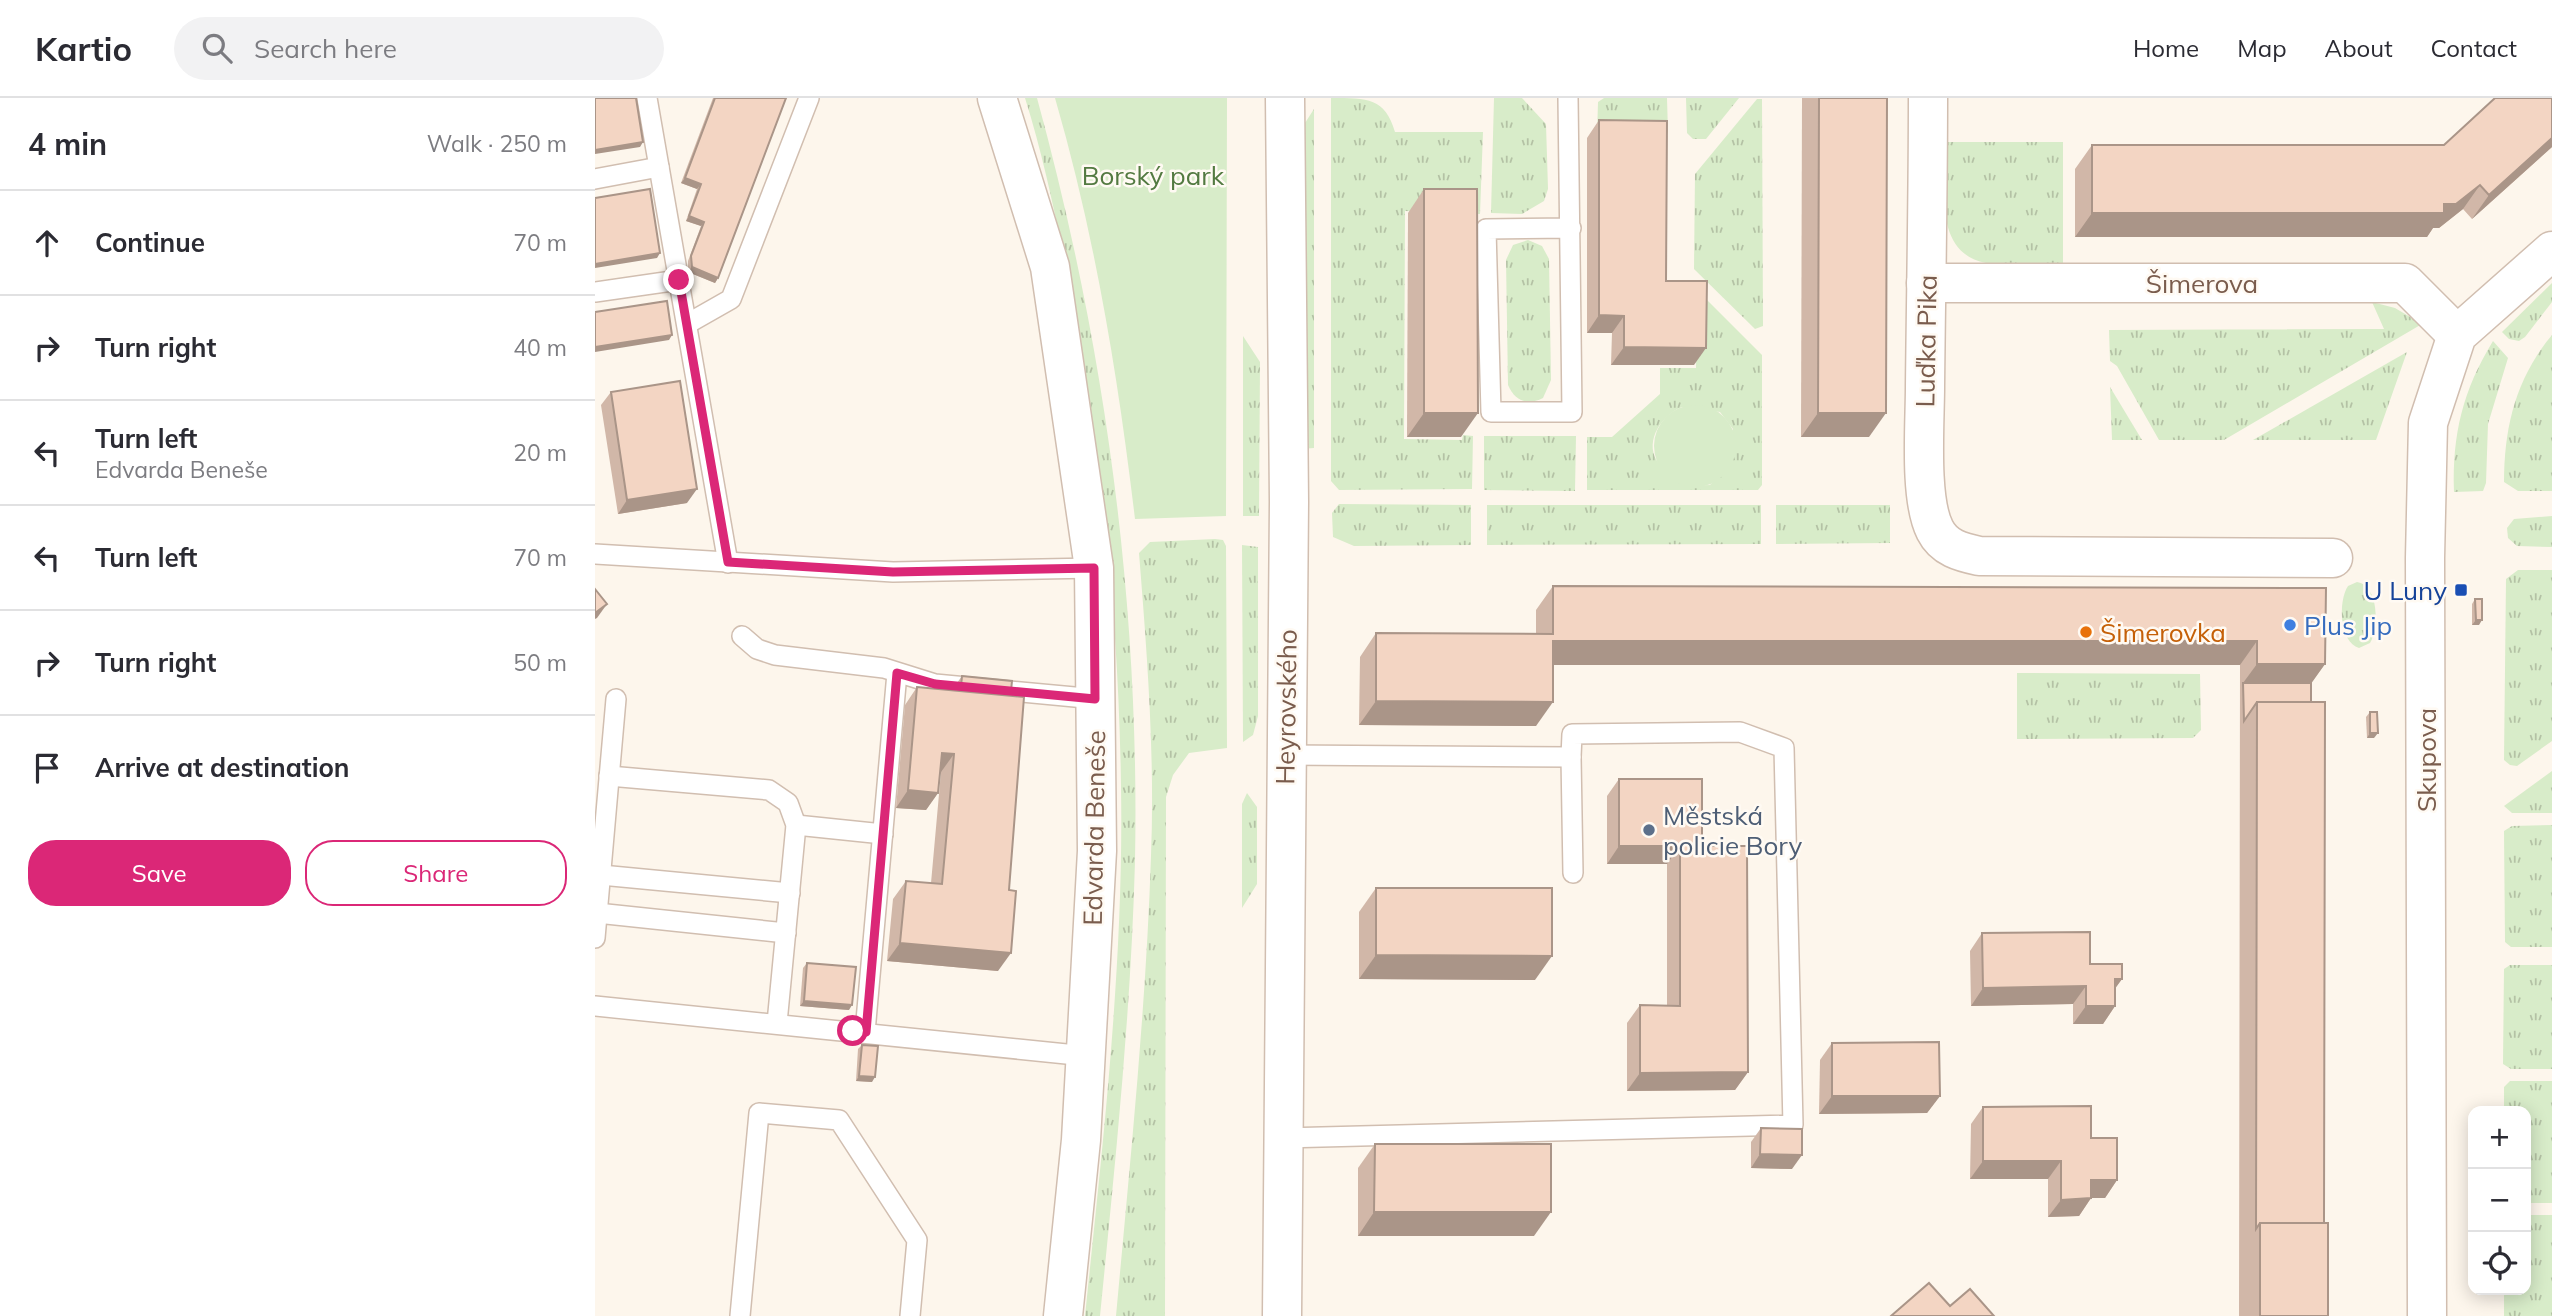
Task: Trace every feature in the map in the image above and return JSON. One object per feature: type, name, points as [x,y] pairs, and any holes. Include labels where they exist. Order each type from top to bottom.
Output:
[{"type":"street","name":"Edvarda Beneše","points":[[997,98],[1050,267],[1094,568],[1097,852],[1081,1140],[1063,1316]]},
{"type":"street","name":"Heyrovského","points":[[1282,1316],[1289,502],[1285,98]]},
{"type":"street","name":"Luďka Pika","points":[[1928,98],[1928,509],[1934,528],[1944,542],[1958,551],[1979,556],[2333,558]]},
{"type":"street","points":[[2457,335],[2552,251]]},
{"type":"street","name":"Šimerova","points":[[1926,284],[2405,283],[2457,335]]},
{"type":"street","name":"Skupova","points":[[2427,1316],[2426,474],[2428,423],[2457,335]]},
{"type":"lane","points":[[647,98],[728,562]]},
{"type":"lane","points":[[687,324],[731,299],[809,98]]},
{"type":"lane","points":[[1568,98],[1571,228],[1572,412],[1491,412],[1486,229],[1571,228]]},
{"type":"lane","points":[[595,179],[659,167]]},
{"type":"lane","points":[[595,292],[679,280]]},
{"type":"lane","points":[[595,554],[893,572],[1094,568]]},
{"type":"lane","points":[[742,636],[757,649],[775,655],[897,673],[935,684],[1095,699]]},
{"type":"lane","points":[[866,1032],[897,673]]},
{"type":"lane","points":[[595,938],[616,699]]},
{"type":"lane","points":[[1283,1138],[1793,1125],[1784,748],[1740,732],[1572,734],[1573,873]]},
{"type":"lane","points":[[1285,755],[1571,757]]},
{"type":"lane","points":[[609,776],[769,790],[788,803],[796,825],[777,1023]]},
{"type":"lane","points":[[796,825],[883,834]]},
{"type":"lane","points":[[601,874],[790,893]]},
{"type":"lane","points":[[597,913],[786,933]]},
{"type":"lane","points":[[595,1006],[1086,1056]]},
{"type":"lane","points":[[740,1316],[759,1113],[839,1120],[917,1240],[909,1316]]},
{"type":"green space","points":[[1025,98],[1037,98],[1082,286],[1113,476],[1131,668],[1135,764],[1133,918],[1122,1089],[1100,1316],[1085,1316],[1116,986],[1121,853],[1117,668],[1108,549],[1085,372],[1053,205]]},
{"type":"green space","name":"Borský park","points":[[1055,98],[1227,98],[1226,516],[1135,519],[1104,307],[1082,202]]},
{"type":"green space","points":[[1331,98],[1373,102],[1386,112],[1395,132],[1483,132],[1480,214],[1405,211],[1404,439],[1462,440],[1463,435],[1473,436],[1472,489],[1339,490],[1331,481]]},
{"type":"green space","points":[[1494,98],[1522,98],[1546,124],[1548,189],[1544,201],[1522,214],[1491,213]]},
{"type":"green space","points":[[1604,98],[1667,98],[1668,132],[1662,138],[1597,136],[1598,102]]},
{"type":"green space","points":[[1686,98],[1739,98],[1706,139],[1693,139],[1687,133]]},
{"type":"green space","points":[[1757,99],[1762,99],[1763,326],[1755,329],[1694,269],[1695,174]]},
{"type":"green space","points":[[1314,109],[1314,448],[1301,449],[1301,138],[1305,123]]},
{"type":"green space","points":[[1945,142],[2063,142],[2063,263],[1986,263],[1969,257],[1957,246],[1949,231],[1945,214]]},
{"type":"green space","points":[[1528,240],[1542,246],[1549,259],[1551,380],[1543,398],[1532,402],[1518,398],[1508,385],[1506,260],[1513,245]]},
{"type":"green space","points":[[2552,283],[2552,302],[2525,337],[2519,341],[2509,339],[2502,332]]},
{"type":"green space","points":[[1697,298],[1705,298],[1762,355],[1762,485],[1758,490],[1587,490],[1587,437],[1612,437],[1660,394],[1660,368],[1696,368]],"holes":[[[1682,407],[1720,412],[1733,429],[1733,461],[1710,485],[1687,486],[1657,461],[1653,445],[1657,429],[1668,415]]]},
{"type":"green space","points":[[2372,302],[2395,308],[2422,324],[2224,440],[2159,440],[2117,366],[2110,361],[2109,330],[2384,329]]},
{"type":"green space","points":[[2552,335],[2552,491],[2518,491],[2504,482],[2510,423],[2529,368]]},
{"type":"green space","points":[[1243,336],[1260,362],[1259,516],[1243,516]]},
{"type":"green space","points":[[2493,341],[2508,358],[2488,424],[2486,483],[2483,491],[2454,492],[2455,451],[2462,413],[2474,377]]},
{"type":"green space","points":[[2407,352],[2376,440],[2253,440]]},
{"type":"green space","points":[[2110,387],[2142,440],[2112,440]]},
{"type":"green space","points":[[1695,405],[1711,408],[1724,417],[1733,430],[1736,446],[1733,462],[1724,475],[1711,484],[1695,487],[1679,484],[1666,475],[1657,462],[1654,446],[1657,430],[1666,417],[1679,408]]},
{"type":"green space","points":[[1484,436],[1576,436],[1575,491],[1484,490]]},
{"type":"green space","points":[[1339,504],[1471,505],[1471,545],[1354,546],[1333,537],[1332,513]]},
{"type":"green space","points":[[1487,505],[1761,505],[1761,544],[1487,545]]},
{"type":"green space","points":[[1776,505],[1890,505],[1890,543],[1776,544]]},
{"type":"green space","points":[[2552,516],[2552,547],[2517,546],[2508,538],[2507,528],[2514,519]]},
{"type":"green space","points":[[1223,540],[1226,546],[1227,748],[1189,753],[1173,775],[1166,797],[1165,1316],[1116,1316],[1141,1028],[1151,856],[1151,742],[1139,553],[1150,542]]},
{"type":"green space","points":[[1242,545],[1258,547],[1258,716],[1253,735],[1243,742]]},
{"type":"green space","points":[[2518,570],[2552,570],[2552,741],[2517,766],[2504,760],[2506,579]]},
{"type":"green space","points":[[2357,582],[2370,591],[2376,618],[2370,643],[2359,648],[2347,638],[2342,620],[2345,593],[2348,586]]},
{"type":"green space","points":[[2017,673],[2200,674],[2201,730],[2193,738],[2017,739]]},
{"type":"green space","points":[[2552,771],[2552,813],[2512,813],[2504,806]]},
{"type":"green space","points":[[1247,793],[1257,807],[1257,884],[1242,908],[1242,804]]},
{"type":"green space","points":[[2552,825],[2552,947],[2511,947],[2505,942],[2504,831],[2512,826]]},
{"type":"green space","points":[[2510,965],[2552,965],[2552,1069],[2511,1069],[2503,1064],[2504,969]]},
{"type":"green space","points":[[2510,1081],[2552,1081],[2552,1203],[2531,1203],[2531,1106],[2504,1106],[2504,1087]]},
{"type":"green space","points":[[2531,1215],[2552,1215],[2552,1316],[2504,1316],[2504,1295],[2531,1295]]},
{"type":"building","points":[[595,98],[636,98],[643,142],[595,150]]},
{"type":"building","points":[[715,98],[786,98],[718,278],[692,267],[691,256],[704,222],[689,216],[701,184],[685,178]]},
{"type":"building","points":[[1819,98],[1887,98],[1886,413],[1818,413]]},
{"type":"building","points":[[2495,98],[2552,98],[2552,138],[2489,195],[2480,185],[2456,204],[2444,204],[2444,213],[2092,213],[2092,145],[2444,145]]},
{"type":"building","points":[[1599,120],[1667,121],[1666,281],[1707,281],[1706,348],[1624,347],[1624,316],[1599,315]]},
{"type":"building","points":[[650,189],[660,253],[595,264],[595,198]]},
{"type":"building","points":[[1424,189],[1477,189],[1478,413],[1424,413]]},
{"type":"building","points":[[667,301],[672,335],[595,347],[595,312]]},
{"type":"building","points":[[680,381],[697,489],[627,500],[611,392]]},
{"type":"building","points":[[1553,586],[2326,588],[2325,664],[2257,664],[2257,641],[1553,641],[1553,702],[1376,701],[1376,633],[1553,634]]},
{"type":"building","points":[[595,589],[607,604],[595,613]]},
{"type":"building","points":[[2475,599],[2482,599],[2482,620],[2476,620]]},
{"type":"building","points":[[962,676],[1012,681],[1011,691],[961,687]]},
{"type":"building","points":[[2243,683],[2311,683],[2311,702],[2257,702],[2244,721]]},
{"type":"building","points":[[917,687],[1024,697],[1009,890],[1016,891],[1011,953],[900,943],[906,881],[942,884],[954,754],[942,753],[938,793],[908,790]]},
{"type":"building","points":[[2257,702],[2325,702],[2324,1223],[2260,1223],[2256,1229]]},
{"type":"building","points":[[2370,712],[2377,712],[2378,733],[2370,733]]},
{"type":"building","points":[[1619,779],[1702,779],[1702,846],[1747,846],[1748,1072],[1640,1073],[1640,1005],[1680,1006],[1680,846],[1619,846]]},
{"type":"building","points":[[1376,888],[1552,888],[1552,956],[1376,955]]},
{"type":"building","points":[[2090,932],[2090,964],[2122,964],[2122,979],[2115,979],[2115,1006],[2086,1006],[2086,986],[1983,988],[1982,933]]},
{"type":"building","points":[[807,963],[856,967],[852,1005],[804,1001]]},
{"type":"building","points":[[1939,1042],[1940,1096],[1832,1096],[1832,1043]]},
{"type":"building","points":[[862,1045],[878,1046],[875,1077],[859,1076]]},
{"type":"building","points":[[2091,1106],[2091,1138],[2117,1138],[2117,1180],[2091,1180],[2091,1198],[2061,1200],[2061,1161],[1983,1161],[1983,1107]]},
{"type":"building","points":[[1761,1128],[1802,1129],[1802,1155],[1760,1154]]},
{"type":"building","points":[[1375,1144],[1551,1144],[1551,1212],[1374,1212]]},
{"type":"building","points":[[2260,1223],[2328,1223],[2328,1316],[2260,1316]]},
{"type":"building","points":[[1929,1283],[1950,1306],[1970,1289],[1994,1316],[1891,1316]]},
{"type":"place","name":"U Luny","points":[[2461,590]]},
{"type":"place","name":"Plus Jip","points":[[2290,625]]},
{"type":"place","name":"Šimerovka","points":[[2086,632]]},
{"type":"place","name":"Městská policie Bory","points":[[1649,830]]},
{"type":"route","points":[[679,280],[728,562],[893,572],[1094,568],[1095,699],[935,684],[897,673],[866,1032],[853,1031]]}]
